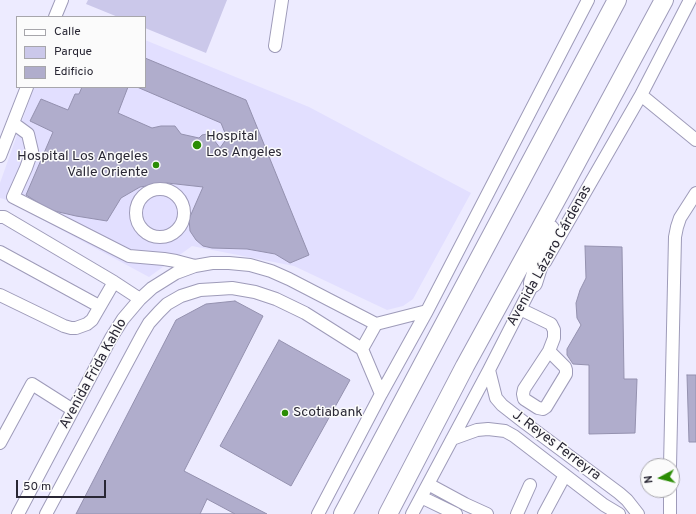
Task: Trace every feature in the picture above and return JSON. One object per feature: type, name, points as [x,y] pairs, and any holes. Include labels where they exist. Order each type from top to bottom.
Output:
[{"type":"highway","points":[[343,514],[617,0]]},
{"type":"highway","name":"Avenida Lázaro Cárdenas","points":[[388,514],[465,366],[664,0]]},
{"type":"highway","points":[[533,283],[560,193]]},
{"type":"street","points":[[55,16],[62,0]]},
{"type":"street","points":[[275,46],[282,0]]},
{"type":"street","points":[[318,514],[381,394],[427,311],[588,0]]},
{"type":"street","name":"Avenida Lázaro Cárdenas","points":[[412,514],[489,370],[533,283],[641,95],[690,0]]},
{"type":"street","points":[[0,156],[27,88]]},
{"type":"street","points":[[641,95],[696,140]]},
{"type":"street","points":[[13,123],[28,134],[32,151],[13,197],[129,256],[164,258],[195,266]]},
{"type":"street","points":[[160,188],[173,192],[182,202],[184,216],[178,229],[166,236],[153,237],[141,229],[135,216],[137,202],[146,192],[160,188]]},
{"type":"street","points":[[670,458],[675,237],[680,218],[696,193]]},
{"type":"street","points":[[0,217],[4,217],[140,299]]},
{"type":"street","points":[[164,258],[166,236]]},
{"type":"street","points":[[0,252],[100,306]]},
{"type":"street","name":"Avenida Frida Kahlo","points":[[18,514],[111,338],[123,319],[140,299],[152,288],[176,274],[195,266],[212,263],[250,265],[271,271],[376,324]]},
{"type":"street","points":[[0,295],[71,328],[82,326],[92,320],[114,282]]},
{"type":"street","name":"Avenida Frida Kahlo","points":[[46,514],[149,323],[167,304],[181,296],[200,290],[217,288],[232,288],[255,292],[276,299],[305,313],[362,349]]},
{"type":"street","points":[[520,309],[551,324],[554,330],[554,338],[550,351]]},
{"type":"street","points":[[381,394],[362,349],[376,324],[427,311]]},
{"type":"street","name":"J. Reyes Ferreyra","points":[[489,370],[496,398],[502,405],[619,493],[627,500],[638,514]]},
{"type":"street","points":[[0,443],[32,384],[73,410]]},
{"type":"street","name":"J. Reyes Ferreyra","points":[[452,439],[477,430],[498,429],[505,431],[514,436],[604,505],[619,514]]},
{"type":"street","points":[[544,514],[565,475]]},
{"type":"street","points":[[428,484],[486,514]]},
{"type":"street","points":[[517,514],[530,485]]},
{"type":"street","points":[[421,497],[453,513]]},
{"type":"street","points":[[670,498],[670,514]]},
{"type":"shaded area","name":"Hospital Los Angeles","points":[[146,40],[309,107],[471,193],[413,299],[403,306],[387,310],[294,266],[192,246],[149,277],[0,198],[0,183],[34,88],[146,88]]},
{"type":"green space","points":[[88,0],[227,0],[206,53],[146,28],[146,16],[116,16],[86,4]]},
{"type":"building","name":"Hospital Los Angeles Valle Oriente","points":[[146,58],[246,100],[309,255],[290,263],[275,254],[247,249],[212,248],[203,246],[196,240],[190,231],[189,219],[203,187],[167,183],[140,187],[121,198],[107,221],[50,210],[26,195],[53,132],[30,121],[41,99],[68,110],[75,94],[79,94],[82,88],[128,88],[118,113],[152,128],[161,126],[175,126],[181,134],[199,138],[202,135],[207,134],[211,136],[220,148],[227,138],[221,123],[139,88],[146,88]]},
{"type":"building","points":[[585,246],[622,247],[624,379],[637,379],[635,433],[589,434],[589,365],[573,364],[567,355],[567,349],[581,325],[577,318],[576,303],[586,278]]},
{"type":"building","points":[[235,301],[263,316],[184,471],[267,514],[76,514],[176,320],[206,304]]},
{"type":"building","name":"Scotiabank","points":[[279,340],[350,380],[291,486],[220,446]]},
{"type":"building","points":[[687,375],[696,375],[696,442],[689,442]]},
{"type":"building","points":[[207,499],[235,514],[200,514]]},
{"type":"place","name":"Hospital Los Angeles","points":[[197,145]]},
{"type":"place","name":"Hospital Los Angeles Valle Oriente","points":[[156,165]]},
{"type":"place","name":"Scotiabank","points":[[285,413]]}]
